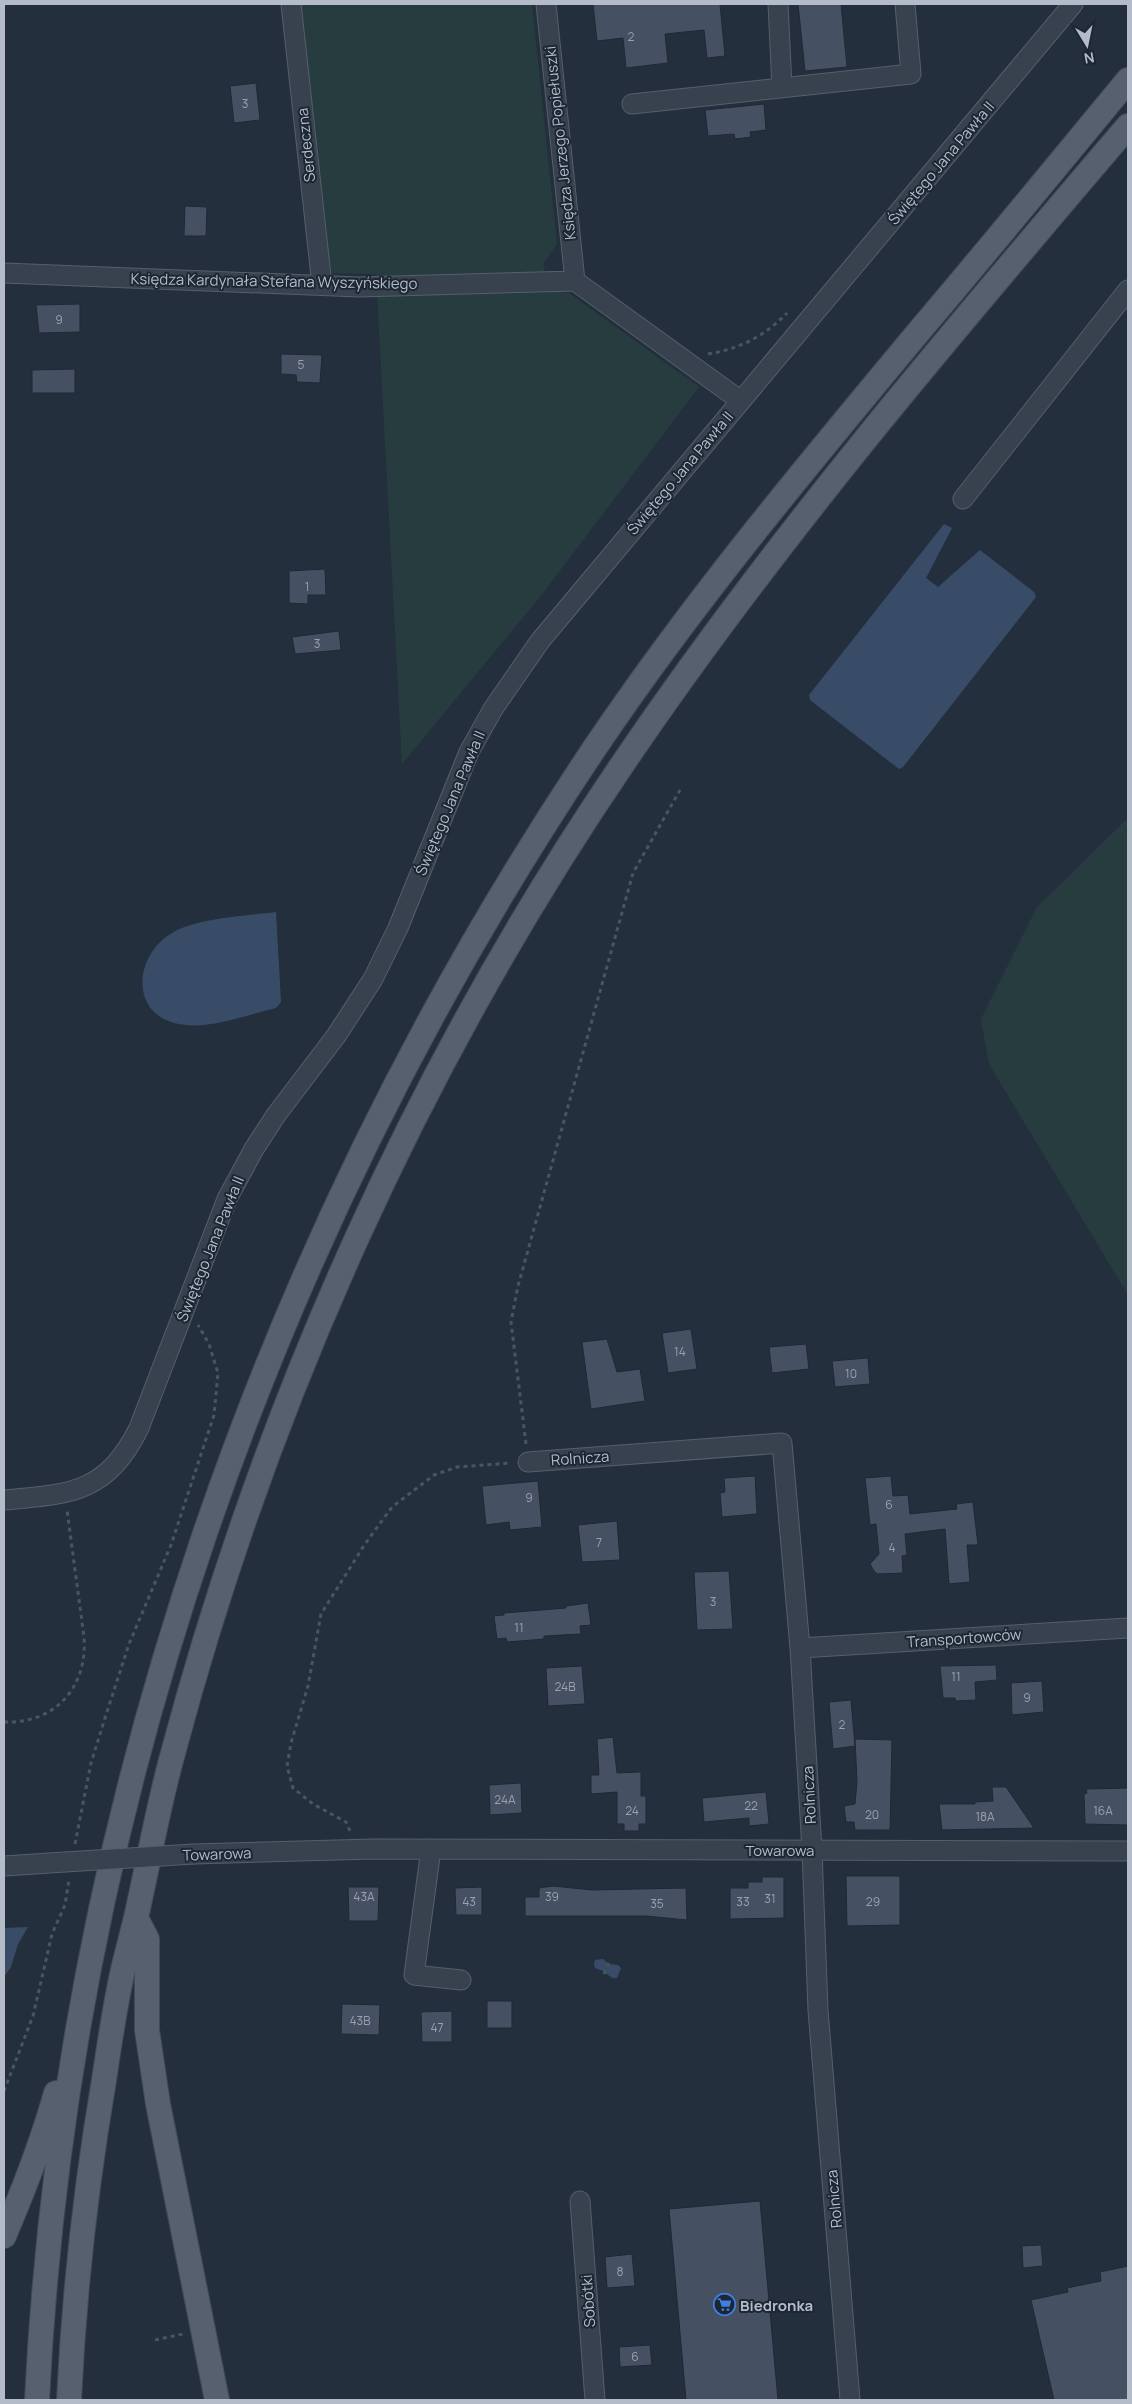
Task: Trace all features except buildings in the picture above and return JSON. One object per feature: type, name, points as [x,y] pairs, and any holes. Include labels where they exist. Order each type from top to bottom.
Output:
[{"type":"main road","points":[[37,2400],[52,2220],[73,2067],[100,1914],[116,1837],[160,1675],[192,1569],[243,1429],[346,1184],[449,984],[517,869],[596,746],[685,621],[741,547],[840,425],[1128,80]]},
{"type":"main road","points":[[69,2400],[80,2247],[94,2136],[120,1981],[171,1760],[197,1667],[241,1525],[286,1405],[332,1292],[376,1196],[477,1000],[544,886],[618,771],[711,639],[869,437],[1128,126]]},
{"type":"main road","points":[[136,1918],[147,1939],[147,2030],[158,2104],[217,2400]]},
{"type":"main road","points":[[4,2236],[34,2163],[57,2089],[73,2067]]},
{"type":"street","name":"Serdeczna","points":[[291,4],[322,285]]},
{"type":"street","name":"Księdza Jerzego Popiełuszki","points":[[546,4],[575,281]]},
{"type":"street","points":[[778,4],[782,88]]},
{"type":"street","points":[[632,104],[912,74],[905,4]]},
{"type":"street","name":"Świętego Jana Pawła II","points":[[4,1500],[64,1494],[83,1488],[99,1480],[116,1464],[130,1446],[139,1428],[228,1199],[254,1149],[276,1115],[346,1023],[373,979],[398,928],[469,752],[492,709],[540,641],[1073,4]]},
{"type":"street","name":"Księdza Kardynała Stefana Wyszyńskiego","points":[[4,273],[359,287],[575,281]]},
{"type":"street","points":[[575,281],[741,401]]},
{"type":"street","points":[[963,499],[1128,290]]},
{"type":"street","name":"Rolnicza","points":[[528,1462],[782,1443],[800,1648],[812,1850],[818,2010],[850,2400]]},
{"type":"street","name":"Transportowców","points":[[800,1648],[1128,1628]]},
{"type":"street","points":[[431,1849],[414,1976],[461,1980]]},
{"type":"street","name":"Towarowa","points":[[4,1866],[194,1854],[348,1850],[1128,1851]]},
{"type":"street","name":"Sobótki","points":[[580,2202],[595,2400]]},
{"type":"path","points":[[703,355],[726,351]]},
{"type":"path","points":[[348,1850],[350,1831],[346,1822],[314,1804],[293,1788],[287,1766],[291,1743],[308,1686],[320,1614],[365,1544],[392,1507],[434,1475],[457,1467],[528,1462],[511,1322],[518,1286],[633,873],[680,790]]},
{"type":"path","points":[[78,1827],[91,1763],[129,1644],[171,1545],[214,1415],[218,1373],[209,1344],[186,1306]]},
{"type":"path","points":[[4,1722],[29,1720],[56,1706],[67,1698],[82,1671],[85,1653],[84,1637],[64,1494]]},
{"type":"path","points":[[4,2091],[33,2016],[52,1934],[65,1905]]},
{"type":"path","points":[[604,1974],[609,1963]]},
{"type":"path","points":[[155,2340],[203,2330]]},
{"type":"green space","points":[[301,4],[532,4],[557,244],[544,263],[546,291],[569,293],[699,387],[540,597],[402,764],[376,274],[327,273]]},
{"type":"green space","points":[[1128,818],[1128,1295],[989,1064],[981,1019],[1037,907]]},
{"type":"water","points":[[944,524],[952,528],[926,578],[938,587],[980,550],[1034,592],[1036,597],[903,767],[899,769],[810,700],[809,695]]},
{"type":"water","points":[[276,912],[281,1002],[276,1008],[228,1021],[203,1025],[179,1024],[163,1018],[151,1009],[145,997],[144,969],[150,955],[159,943],[172,933],[195,924],[222,918]]},
{"type":"water","points":[[28,1927],[18,1944],[11,1967],[4,1977],[4,1928]]},
{"type":"water","points":[[603,1959],[609,1964],[618,1965],[621,1968],[617,1978],[612,1978],[595,1968],[595,1960]]},
{"type":"place","name":"Biedronka","points":[[724,2305]]}]
